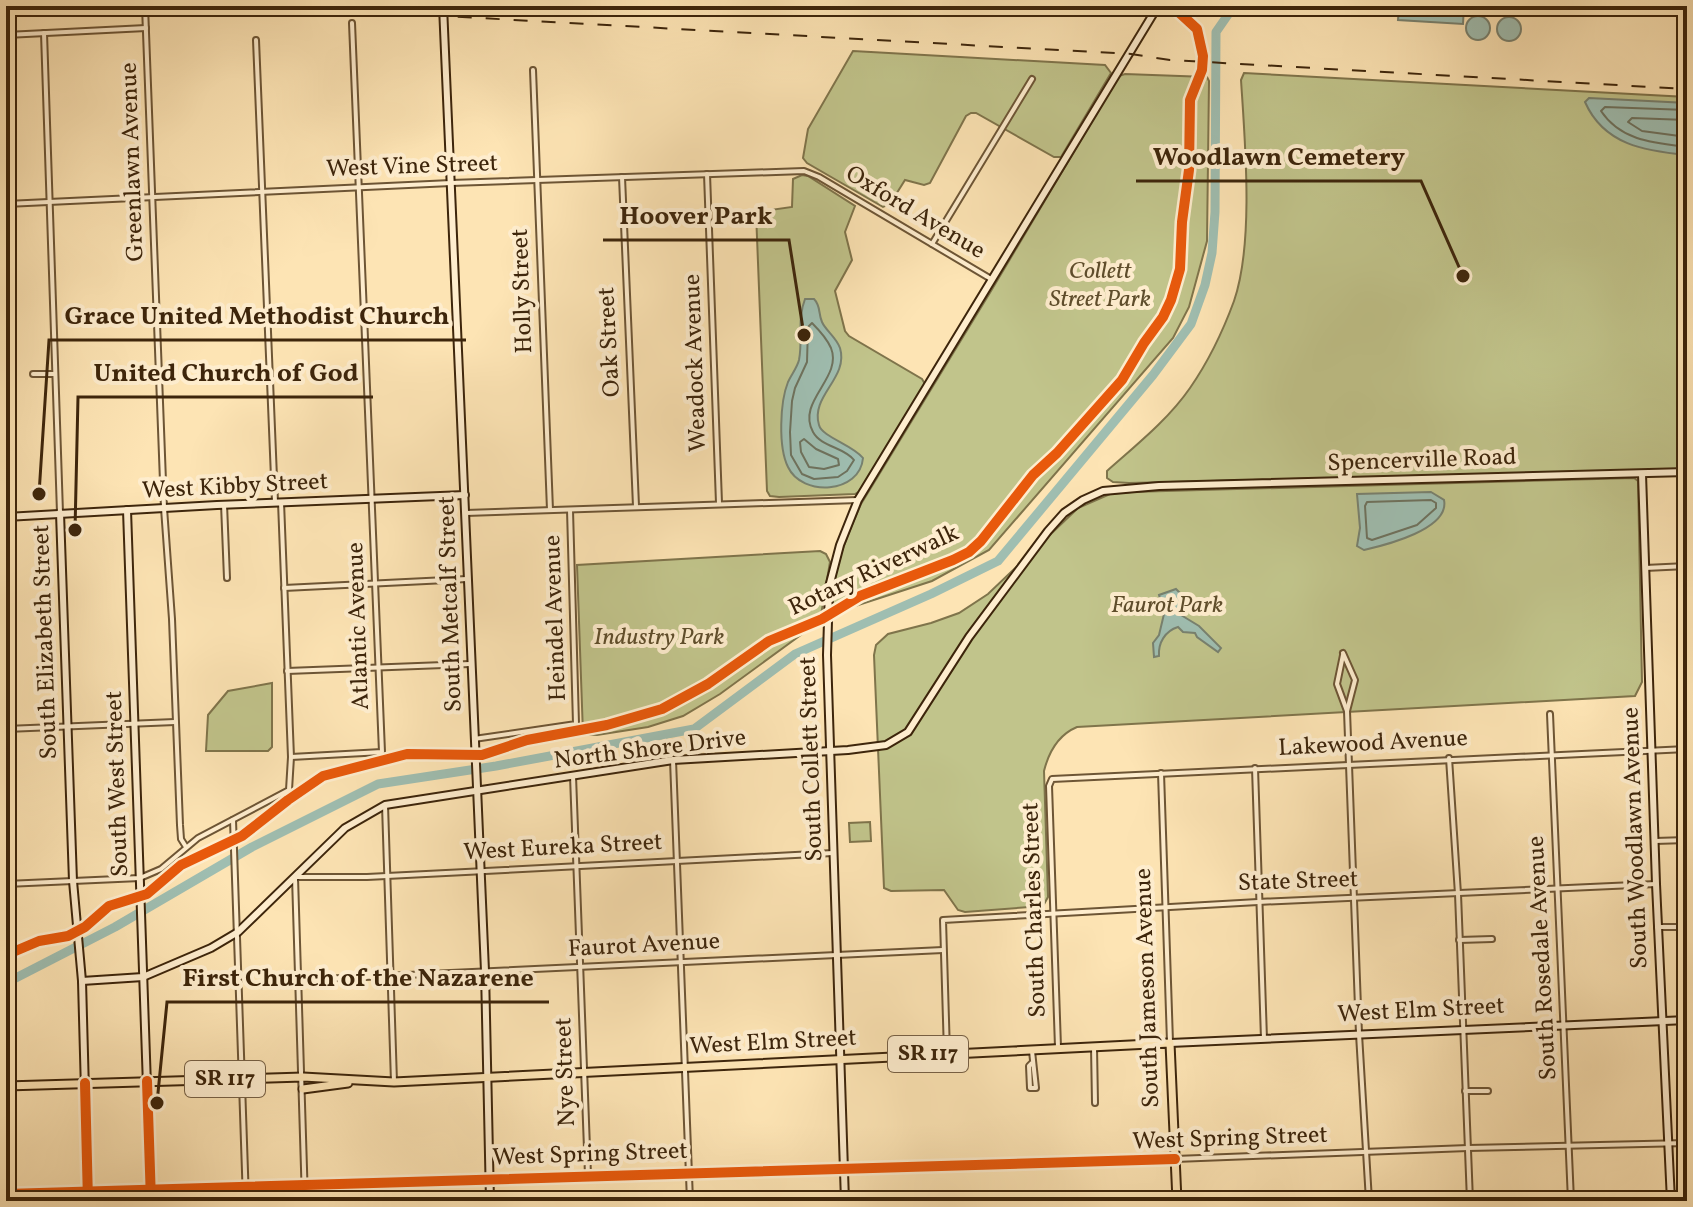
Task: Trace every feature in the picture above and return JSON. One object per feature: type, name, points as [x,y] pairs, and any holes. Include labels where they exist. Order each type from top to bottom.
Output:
[{"type":"main road","name":"West Elm Street","points":[[6,1086],[303,1077],[394,1082],[1170,1043]]},
{"type":"main road","name":"South Jameson Avenue","points":[[1170,1043],[1177,1201]]},
{"type":"main road","points":[[303,1089],[354,1081]]},
{"type":"street","name":"Greenlawn Avenue","points":[[145,6],[164,508],[180,825],[181,839],[186,847]]},
{"type":"street","name":"South Metcalf Street","points":[[443,6],[485,971],[490,1201]]},
{"type":"street","name":"South Collett Street","points":[[845,1201],[827,655],[827,595],[836,559],[858,500],[1158,6]]},
{"type":"street","name":"Atlantic Avenue","points":[[291,757],[382,752],[352,23]]},
{"type":"street","points":[[6,35],[146,28]]},
{"type":"street","name":"South Elizabeth Street","points":[[44,33],[66,726],[73,881],[82,981],[88,1201]]},
{"type":"street","points":[[6,884],[140,878],[161,869],[198,838],[289,790],[291,757],[284,588],[256,40]]},
{"type":"street","name":"Holly Street","points":[[533,70],[550,510]]},
{"type":"street","points":[[932,244],[1032,79]]},
{"type":"street","name":"West Vine Street","points":[[6,204],[707,173],[804,171],[819,177]]},
{"type":"street","name":"Weadock Avenue","points":[[707,173],[719,503]]},
{"type":"street","name":"Oak Street","points":[[622,176],[636,506]]},
{"type":"street","name":"Oxford Avenue","points":[[819,177],[993,280]]},
{"type":"street","points":[[33,374],[55,374]]},
{"type":"street","name":"Spencerville Road","points":[[1159,486],[1687,472]]},
{"type":"street","name":"South Woodlawn Avenue","points":[[1642,474],[1657,927],[1671,1201]]},
{"type":"street","name":"North Shore Drive","points":[[82,981],[143,977],[196,956],[238,932],[345,828],[385,805],[673,760],[830,751],[881,746],[894,741],[908,732],[969,637],[1048,531],[1071,508],[1103,491],[1159,486]]},
{"type":"street","name":"West Kibby Street","points":[[6,517],[224,504],[465,495]]},
{"type":"street","points":[[466,513],[858,500]]},
{"type":"street","points":[[224,504],[227,578]]},
{"type":"street","name":"South West Street","points":[[127,510],[151,1201]]},
{"type":"street","name":"Heindel Avenue","points":[[473,739],[576,724],[570,510]]},
{"type":"street","points":[[1645,568],[1687,566]]},
{"type":"street","points":[[284,588],[467,579]]},
{"type":"street","points":[[1347,711],[1337,684],[1343,653],[1355,680],[1347,711],[1359,1034],[1369,1201]]},
{"type":"street","points":[[287,671],[470,664]]},
{"type":"street","name":"South Rosedale Avenue","points":[[1550,714],[1571,1201]]},
{"type":"street","points":[[6,729],[176,722]]},
{"type":"street","name":"Lakewood Avenue","points":[[1060,778],[1687,749]]},
{"type":"street","points":[[1449,758],[1458,894],[1470,1201]]},
{"type":"street","points":[[673,760],[690,1201]]},
{"type":"street","points":[[1255,768],[1264,1039]]},
{"type":"street","name":"South Jameson Avenue","points":[[1161,773],[1170,1043]]},
{"type":"street","name":"Nye Street","points":[[573,776],[588,1175]]},
{"type":"street","name":"South Charles Street","points":[[1058,1049],[1049,786],[1052,779],[1060,778]]},
{"type":"street","points":[[385,805],[394,1082]]},
{"type":"street","points":[[233,820],[246,1201]]},
{"type":"street","points":[[1655,841],[1687,840]]},
{"type":"street","name":"West Eureka Street","points":[[295,877],[387,876],[833,853]]},
{"type":"street","points":[[295,877],[305,1201]]},
{"type":"street","name":"State Street","points":[[943,950],[943,920],[1656,884]]},
{"type":"street","points":[[1657,927],[1687,927]]},
{"type":"street","points":[[1459,940],[1492,939]]},
{"type":"street","points":[[943,950],[947,1053]]},
{"type":"street","name":"Faurot Avenue","points":[[299,980],[943,950]]},
{"type":"street","name":"West Elm Street","points":[[1170,1043],[1687,1020]]},
{"type":"street","points":[[1094,1047],[1095,1103]]},
{"type":"street","points":[[1032,1051],[1030,1088],[1036,1088],[1035,1066],[1032,1063]]},
{"type":"street","points":[[1465,1091],[1488,1091]]},
{"type":"street","name":"West Spring Street","points":[[6,1194],[1687,1143]]},
{"type":"green space","points":[[853,51],[1105,65],[1111,73],[1061,157],[1054,157],[971,113],[966,116],[930,183],[924,185],[905,180],[890,204],[883,207],[803,158],[808,129]]},
{"type":"green space","points":[[1244,73],[1687,97],[1687,469],[1129,483],[1113,482],[1107,478],[1107,471],[1161,422],[1190,388],[1215,346],[1234,301],[1246,222],[1241,80]]},
{"type":"green space","name":"Collett Street Park","points":[[1119,76],[1207,77],[1209,81],[1207,241],[1189,307],[1173,338],[989,550],[932,581],[834,613],[836,572],[861,504]]},
{"type":"green space","points":[[802,175],[855,206],[845,232],[852,260],[835,291],[845,331],[922,379],[925,384],[860,491],[855,494],[779,497],[770,496],[767,491],[756,212],[792,207],[793,179]]},
{"type":"green space","name":"Faurot Park","points":[[1634,478],[1638,481],[1642,682],[1635,696],[1077,727],[1055,744],[1044,771],[1048,897],[1043,906],[965,912],[958,910],[944,890],[891,891],[884,888],[876,645],[888,634],[959,613],[988,594],[1078,508],[1110,494],[1131,492]]},
{"type":"green space","name":"Industry Park","points":[[820,551],[826,554],[830,562],[820,621],[720,694],[683,716],[648,727],[597,735],[583,734],[577,565]]},
{"type":"green space","points":[[272,683],[272,747],[268,751],[206,751],[208,715],[228,691]]},
{"type":"green space","points":[[870,822],[871,841],[850,842],[849,823]]},
{"type":"water","points":[[1399,6],[1464,6],[1463,24],[1398,20]]},
{"type":"water","points":[[1478,16],[1489,23],[1490,28],[1483,39],[1478,40],[1467,33],[1466,28],[1473,17]]},
{"type":"water","points":[[1509,17],[1520,24],[1521,29],[1514,40],[1509,41],[1498,34],[1497,29],[1504,18]]},
{"type":"water","points":[[1589,98],[1687,103],[1687,155],[1641,148],[1615,137],[1593,116],[1585,102]]},
{"type":"water","points":[[805,299],[814,299],[822,322],[840,348],[839,369],[820,405],[819,425],[863,458],[852,479],[830,487],[817,487],[795,477],[788,467],[783,448],[783,401],[799,360],[801,314]]},
{"type":"water","points":[[1431,492],[1444,500],[1443,510],[1427,527],[1401,540],[1374,548],[1364,550],[1357,546],[1360,528],[1357,494]]},
{"type":"water","points":[[1176,589],[1181,594],[1181,615],[1199,626],[1221,648],[1218,652],[1195,633],[1183,632],[1178,627],[1166,635],[1161,642],[1159,656],[1154,657],[1153,643],[1159,635],[1164,614],[1159,595]]},
{"type":"waterway","points":[[6,983],[115,927],[252,847],[378,784],[496,766],[694,729],[795,654],[998,561],[1153,375],[1191,324],[1212,253],[1216,32],[1234,6]]},
{"type":"railway","points":[[58,6],[124,6]]},
{"type":"railway","points":[[262,6],[1131,54],[1170,60],[1687,89]]},
{"type":"railway","points":[[602,13],[625,12],[645,6]]},
{"type":"cycle path","name":"Rotary Riverwalk","points":[[6,955],[39,941],[68,936],[85,927],[109,906],[147,894],[181,865],[242,836],[323,776],[407,754],[482,755],[527,740],[607,725],[662,709],[708,684],[769,641],[822,619],[860,596],[969,552],[1033,475],[1057,453],[1122,380],[1171,300],[1180,269],[1189,170],[1190,100],[1202,70],[1203,56],[1197,29],[1172,6]]},
{"type":"cycle path","points":[[147,1081],[151,1201]]},
{"type":"cycle path","points":[[85,1083],[88,1201]]},
{"type":"cycle path","points":[[6,1194],[1175,1159]]},
{"type":"place","name":"Woodlawn Cemetery","points":[[1463,276]]},
{"type":"place","name":"Hoover Park","points":[[804,335]]},
{"type":"place","name":"Grace United Methodist Church","points":[[39,494]]},
{"type":"place","name":"United Church of God","points":[[75,530]]},
{"type":"place","name":"First Church of the Nazarene","points":[[157,1103]]}]
